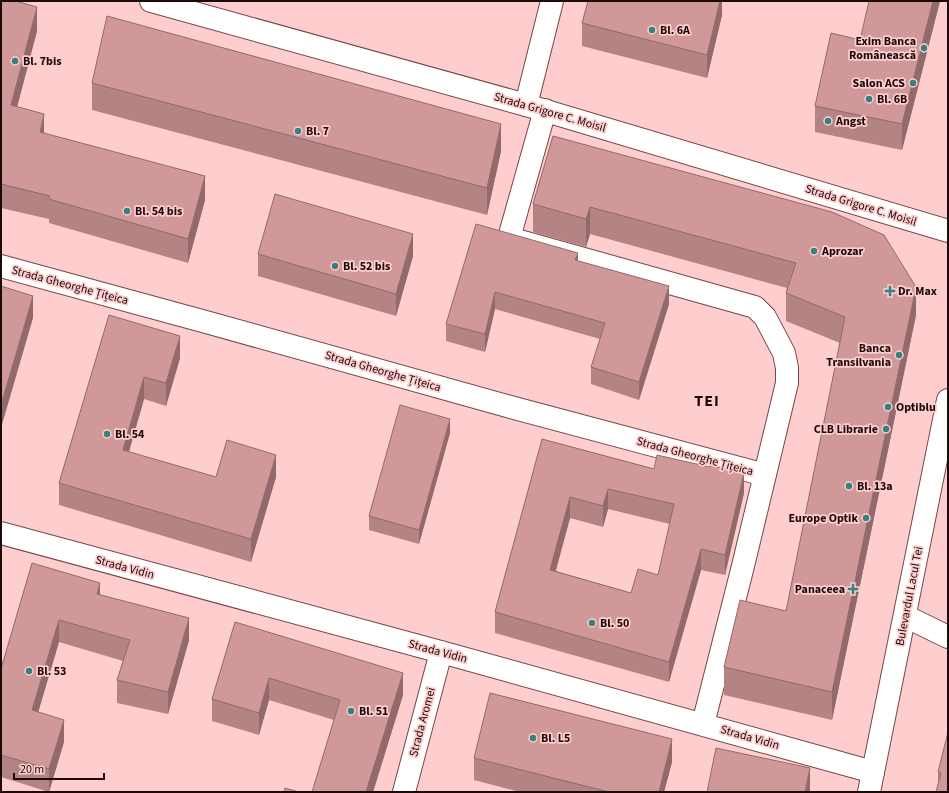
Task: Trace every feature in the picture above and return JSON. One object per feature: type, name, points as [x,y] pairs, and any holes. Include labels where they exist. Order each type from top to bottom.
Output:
[{"type":"street","name":"Strada Grigore C. Moisil","points":[[151,1],[536,108],[948,231]]},
{"type":"street","points":[[552,1],[536,108],[509,238],[755,307],[765,317],[784,354],[787,368],[787,383],[703,724]]},
{"type":"street","name":"Strada Gheorghe Țițeica","points":[[1,266],[507,406],[765,475]]},
{"type":"street","name":"Bulevardul Lacul Tei","points":[[871,782],[948,400]]},
{"type":"street","name":"Strada Vidin","points":[[1,533],[703,724],[871,782]]},
{"type":"street","points":[[905,616],[948,637]]},
{"type":"street","name":"Strada Aromei","points":[[404,792],[440,652]]},
{"type":"building","points":[[1,1],[16,1],[37,7],[11,105],[44,114],[40,132],[205,176],[188,239],[49,199],[50,196],[1,184]]},
{"type":"building","name":"Bl. 6A","points":[[588,1],[720,1],[707,55],[582,23]]},
{"type":"building","name":"Bl. 6B","points":[[869,1],[933,1],[902,124],[815,106],[831,33],[860,40]]},
{"type":"building","name":"Bl. 7","points":[[107,16],[501,124],[487,188],[92,83]]},
{"type":"building","name":"Bl. 13a","points":[[553,136],[832,212],[884,235],[916,287],[832,692],[724,667],[740,600],[786,611],[845,317],[786,293],[796,263],[590,207],[586,219],[533,204]]},
{"type":"building","name":"Bl. 52 bis","points":[[275,194],[413,234],[396,294],[258,254]]},
{"type":"building","points":[[476,224],[578,253],[575,260],[669,286],[639,382],[591,367],[605,323],[495,292],[485,334],[446,324]]},
{"type":"building","points":[[1,286],[33,296],[1,405]]},
{"type":"building","name":"Bl. 54","points":[[109,315],[180,336],[166,383],[144,377],[123,450],[216,477],[227,440],[276,455],[251,539],[59,483]]},
{"type":"building","points":[[400,405],[450,419],[419,530],[369,516]]},
{"type":"building","points":[[542,439],[654,469],[657,455],[744,473],[725,555],[701,549],[669,662],[495,612]],"holes":[[[608,489],[674,504],[658,575],[638,569],[631,593],[550,570],[570,497],[603,506]]]},
{"type":"building","points":[[32,563],[100,583],[97,594],[189,618],[168,692],[117,680],[130,640],[59,620],[32,710],[64,720],[49,769],[1,755],[1,669]]},
{"type":"building","name":"Bl. 51","points":[[235,622],[403,673],[366,792],[312,792],[340,700],[269,678],[259,713],[212,699]]},
{"type":"building","name":"Bl. L5","points":[[490,693],[672,739],[659,792],[609,792],[474,758]]},
{"type":"building","points":[[948,732],[948,792],[936,792],[941,773],[938,772]]},
{"type":"building","points":[[716,748],[810,768],[805,792],[707,792]]},
{"type":"building","points":[[285,788],[299,792],[284,792]]},
{"type":"place","name":"Bl. 6A","points":[[652,30]]},
{"type":"place","name":"Exim Banca Românească","points":[[924,48]]},
{"type":"place","name":"Bl. 7bis","points":[[15,61]]},
{"type":"place","name":"Salon ACS","points":[[913,83]]},
{"type":"place","name":"Bl. 6B","points":[[869,99]]},
{"type":"place","name":"Angst","points":[[828,121]]},
{"type":"place","name":"Bl. 7","points":[[298,131]]},
{"type":"place","name":"Bl. 54 bis","points":[[127,211]]},
{"type":"place","name":"Aprozar","points":[[814,251]]},
{"type":"place","name":"Bl. 52 bis","points":[[335,266]]},
{"type":"place","name":"Dr. Max","points":[[890,291]]},
{"type":"place","name":"Banca Transilvania","points":[[899,355]]},
{"type":"place","name":"Optiblu","points":[[888,407]]},
{"type":"place","name":"CLB Librarie","points":[[886,429]]},
{"type":"place","name":"Bl. 54","points":[[107,434]]},
{"type":"place","name":"Bl. 13a","points":[[849,486]]},
{"type":"place","name":"Europe Optik","points":[[866,518]]},
{"type":"place","name":"Panaceea","points":[[853,589]]},
{"type":"place","name":"Bl. 50","points":[[592,623]]},
{"type":"place","name":"Bl. 53","points":[[29,671]]},
{"type":"place","name":"Bl. 51","points":[[351,711]]},
{"type":"place","name":"Bl. L5","points":[[533,738]]},
{"type":"district","name":"TEI","points":[[707,400]]}]
